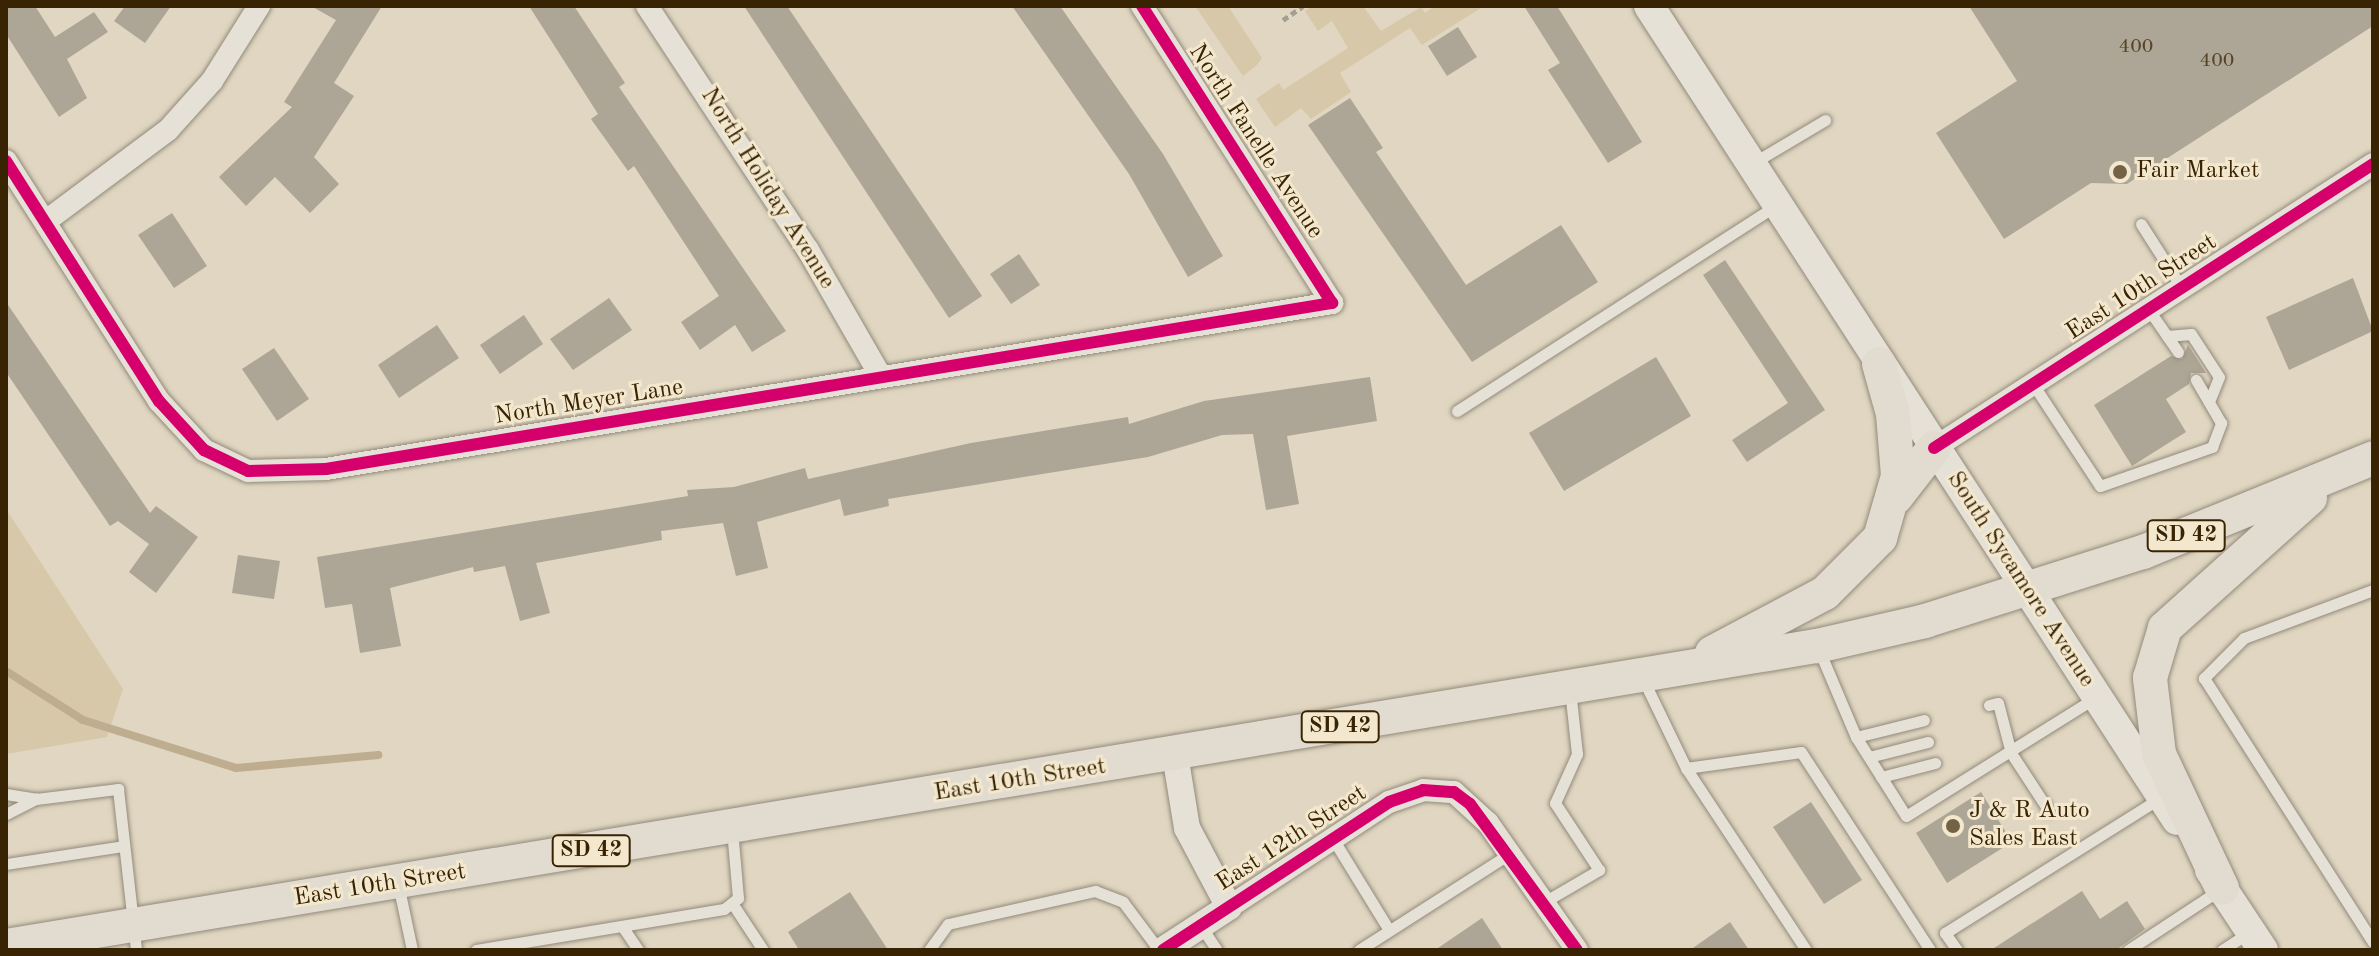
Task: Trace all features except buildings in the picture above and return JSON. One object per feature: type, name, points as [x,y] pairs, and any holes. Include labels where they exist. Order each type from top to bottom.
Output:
[{"type":"main road","name":"South Sycamore Avenue","points":[[1649,6],[1775,206],[2257,941]]},
{"type":"main road","points":[[1879,364],[1894,425],[1896,497]]},
{"type":"main road","points":[[1679,670],[1848,576],[1880,538],[1896,497],[1934,448]]},
{"type":"main road","name":"SD 42","points":[[2028,591],[2341,473],[2373,458]]},
{"type":"main road","points":[[2222,888],[2159,754],[2150,678],[2165,628],[2341,473]]},
{"type":"main road","name":"East 10th Street","points":[[6,946],[134,938],[398,883],[1817,646],[2028,591]]},
{"type":"street","points":[[46,221],[168,130],[227,60],[259,6]]},
{"type":"street","name":"North Holiday Avenue","points":[[647,6],[800,237],[881,377]]},
{"type":"street","name":"North Fanelle Avenue","points":[[1142,6],[1332,303]]},
{"type":"street","name":"North Meyer Lane","points":[[6,161],[174,419],[224,465],[248,471],[326,469],[1332,303]]},
{"type":"street","name":"East 10th Street","points":[[1934,448],[2182,288],[2370,174]]},
{"type":"street","name":"East 12th Street","points":[[1175,755],[1187,828],[1229,907]]},
{"type":"street","name":"East 12th Street","points":[[1161,950],[1389,802],[1423,790],[1454,792],[1509,854]]},
{"type":"street","points":[[1509,854],[1575,949]]},
{"type":"lane","points":[[1749,166],[1825,120]]},
{"type":"lane","points":[[1457,411],[1775,206]]},
{"type":"lane","points":[[2141,224],[2182,288]]},
{"type":"lane","points":[[2149,310],[2178,352]]},
{"type":"lane","points":[[2167,336],[2191,334],[2219,377],[2209,402]]},
{"type":"lane","points":[[2033,384],[2100,486],[2212,447],[2221,423],[2196,380]]},
{"type":"lane","points":[[2373,590],[2244,638],[2204,678],[2373,942]]},
{"type":"lane","points":[[1817,646],[1856,737],[1906,816],[1974,774],[2006,748],[2097,697]]},
{"type":"lane","points":[[1642,676],[1686,768],[1806,950]]},
{"type":"lane","points":[[1544,902],[1599,870],[1555,803],[1577,754],[1569,688]]},
{"type":"lane","points":[[1989,705],[1998,703],[1999,725],[2006,748],[2049,811]]},
{"type":"lane","points":[[1856,737],[1924,720]]},
{"type":"lane","points":[[1869,757],[1928,742]]},
{"type":"lane","points":[[1686,768],[1801,752],[1930,950]]},
{"type":"lane","points":[[1971,761],[1974,774]]},
{"type":"lane","points":[[1881,777],[1935,763]]},
{"type":"lane","points":[[6,794],[36,799],[118,789],[134,938]]},
{"type":"lane","points":[[1957,950],[1945,933],[2162,797]]},
{"type":"lane","points":[[6,814],[36,799]]},
{"type":"lane","points":[[732,828],[739,888],[732,903]]},
{"type":"lane","points":[[1333,839],[1389,930]]},
{"type":"lane","points":[[6,864],[124,846]]},
{"type":"lane","points":[[1359,950],[1509,854]]},
{"type":"lane","points":[[398,883],[412,950]]},
{"type":"lane","points":[[2128,950],[2222,888]]},
{"type":"lane","points":[[929,950],[948,924],[1095,891],[1123,902],[1161,950]]},
{"type":"lane","points":[[476,950],[515,947],[732,903]]},
{"type":"lane","points":[[732,903],[763,950]]},
{"type":"lane","points":[[1200,925],[1217,950]]},
{"type":"lane","points":[[622,926],[638,950]]},
{"type":"lane","points":[[2222,950],[2257,941]]},
{"type":"path","points":[[1283,20],[1303,6]]},
{"type":"shaded area","points":[[1195,6],[1228,6],[1262,58],[1257,65],[1243,76]]},
{"type":"shaded area","points":[[1313,6],[1363,6],[1381,31],[1421,7],[1425,13],[1435,6],[1484,6],[1422,45],[1410,28],[1340,73],[1351,92],[1311,119],[1301,108],[1275,127],[1256,99],[1279,83],[1283,90],[1348,48],[1332,21],[1318,31],[1305,11]]},
{"type":"shaded area","points":[[6,509],[123,689],[107,737],[6,754]]},
{"type":"waterway","points":[[6,671],[83,720],[236,768],[378,755]]},
{"type":"cycle path","points":[[6,161],[159,401],[204,450],[248,471],[326,469],[1332,303],[1142,6]]},
{"type":"cycle path","points":[[1934,448],[2373,164]]},
{"type":"cycle path","points":[[1163,950],[1389,802],[1423,790],[1454,792],[1470,804],[1577,950]]},
{"type":"place","name":"Fair Market","points":[[2120,172]]},
{"type":"place","name":"J & R Auto Sales East","points":[[1953,826]]}]
